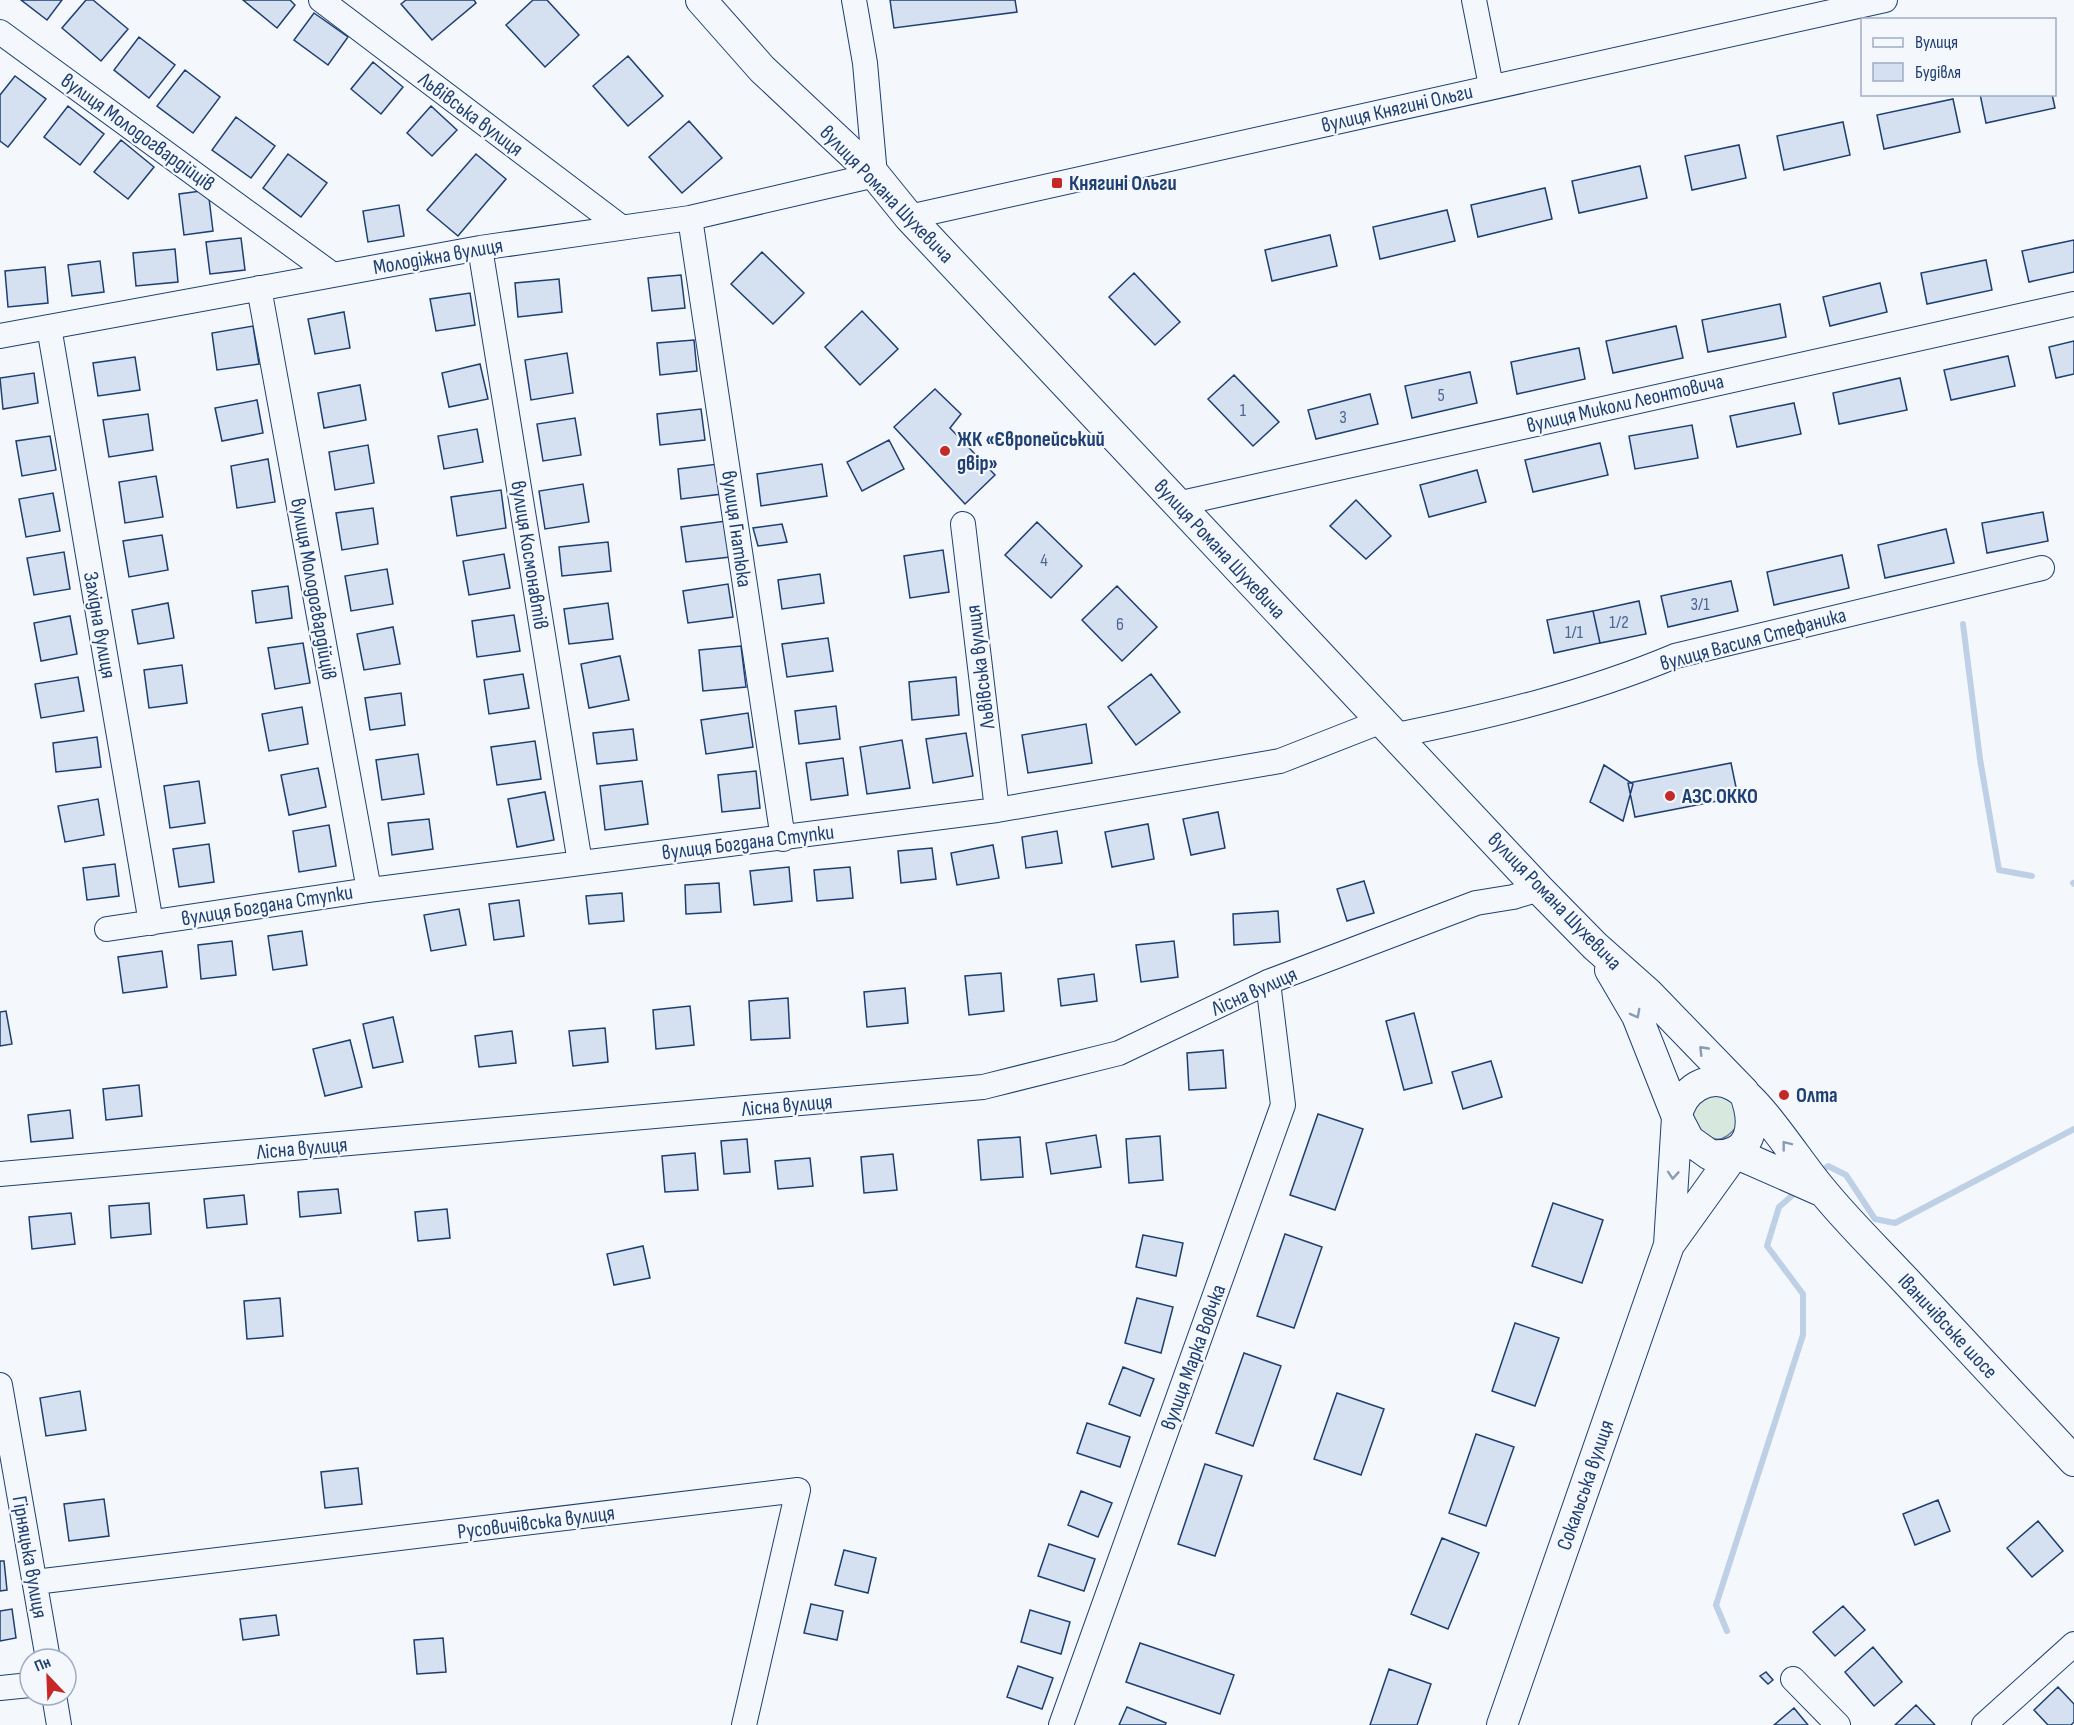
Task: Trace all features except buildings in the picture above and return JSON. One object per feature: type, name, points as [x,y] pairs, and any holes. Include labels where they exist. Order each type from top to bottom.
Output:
[{"type":"main road","name":"вулиця Романа Шухевича","points":[[701,0],[762,69],[875,175],[909,217],[1539,889],[1595,946],[1648,993],[1744,1092],[1822,1191]]},
{"type":"main road","points":[[1595,946],[1637,1016],[1689,1140],[1700,1151],[1717,1156],[1735,1153],[1822,1191]]},
{"type":"main road","points":[[1725,1081],[1744,1092],[1751,1111],[1751,1129],[1745,1144],[1735,1153],[1669,1245],[1677,1116],[1682,1100],[1688,1092],[1706,1082],[1725,1081]]},
{"type":"main road","name":"Іваничівське шосе","points":[[1822,1191],[2074,1461]]},
{"type":"main road","name":"Сокальська вулиця","points":[[1502,1725],[1669,1245]]},
{"type":"street","name":"Львівська вулиця","points":[[321,0],[621,227]]},
{"type":"street","points":[[854,0],[865,63],[875,175]]},
{"type":"street","points":[[1474,0],[1491,87]]},
{"type":"street","name":"вулиця Княгині Ольги","points":[[909,217],[1885,0]]},
{"type":"street","name":"вулиця Молодогвардійців","points":[[0,32],[333,275]]},
{"type":"street","name":"Молодіжна вулиця","points":[[0,336],[480,248],[690,218],[875,175]]},
{"type":"street","name":"вулиця Гнатюка","points":[[690,218],[783,839]]},
{"type":"street","name":"вулиця Космонавтів","points":[[480,248],[580,863]]},
{"type":"street","name":"вулиця Молодогвардійців","points":[[260,288],[369,890]]},
{"type":"street","name":"вулиця Миколи Леонтовича","points":[[1177,504],[2074,304]]},
{"type":"street","name":"Західна вулиця","points":[[49,327],[151,923]]},
{"type":"street","name":"Львівська вулиця","points":[[963,524],[997,810]]},
{"type":"street","name":"вулиця Василя Стефаника","points":[[1389,728],[1447,725],[1622,678],[1675,656],[2042,568]]},
{"type":"street","name":"вулиця Богдана Ступки","points":[[107,929],[369,890],[997,810],[1280,761],[1389,728]]},
{"type":"street","name":"Лісна вулиця","points":[[0,1174],[983,1087],[1119,1053],[1268,982],[1476,903],[1539,889]]},
{"type":"street","name":"вулиця Марка Вовчка","points":[[1061,1725],[1283,1105],[1268,982]]},
{"type":"street","name":"Гірняцька вулиця","points":[[0,1384],[46,1647]]},
{"type":"street","name":"Русовичівська вулиця","points":[[35,1582],[798,1490],[744,1725]]},
{"type":"street","points":[[1984,1725],[2074,1644]]},
{"type":"street","points":[[1793,1679],[1838,1725]]},
{"type":"street","points":[[0,1688],[18,1686]]},
{"type":"street","points":[[56,1707],[58,1725]]},
{"type":"shaded area","points":[[1714,1092],[1736,1102],[1737,1126],[1731,1133],[1719,1139],[1708,1136],[1692,1121],[1694,1105]]},
{"type":"waterway","points":[[1963,624],[1980,759],[1999,870],[2032,876]]},
{"type":"waterway","points":[[1819,1173],[1828,1166],[1846,1175],[1875,1219],[1895,1223],[2074,1129]]},
{"type":"waterway","points":[[1727,1631],[1716,1605],[1803,1335],[1803,1294],[1767,1246],[1779,1207],[1796,1192]]},
{"type":"place","name":"Княгині Ольги","points":[[1057,183]]},
{"type":"place","name":"ЖК «Європейський двір»","points":[[945,451]]},
{"type":"place","name":"АЗС ОККО","points":[[1670,796]]},
{"type":"place","name":"Олта","points":[[1784,1095]]}]
